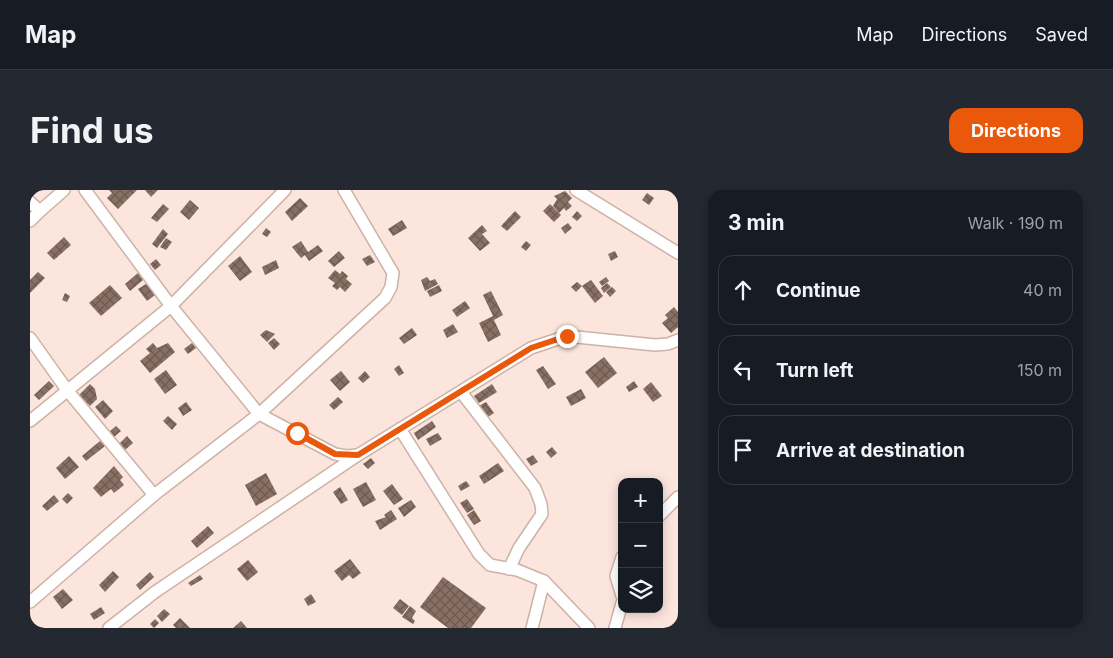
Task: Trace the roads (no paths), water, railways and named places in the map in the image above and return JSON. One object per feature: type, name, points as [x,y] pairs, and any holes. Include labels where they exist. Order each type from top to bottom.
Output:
[{"type":"street","points":[[30,221],[64,190]]},
{"type":"street","points":[[85,190],[171,306],[259,414],[335,454],[358,455]]},
{"type":"street","points":[[30,421],[171,306],[285,190]]},
{"type":"street","points":[[30,602],[154,495],[259,414],[385,298],[391,287],[393,273],[344,190]]},
{"type":"street","points":[[576,190],[678,253]]},
{"type":"street","points":[[30,202],[40,212]]},
{"type":"street","points":[[110,628],[155,592],[358,455],[531,348],[567,336],[656,345],[668,344],[678,340]]},
{"type":"street","points":[[30,338],[67,390],[154,495]]},
{"type":"street","points":[[461,392],[535,488],[541,504],[542,514],[519,548],[509,569]]},
{"type":"street","points":[[400,429],[479,554],[490,565],[509,569],[544,581],[589,628]]},
{"type":"street","points":[[663,512],[678,497]]},
{"type":"street","points":[[618,570],[616,576],[618,583]]},
{"type":"street","points":[[532,628],[544,581]]},
{"type":"street","points":[[615,628],[619,613]]}]
